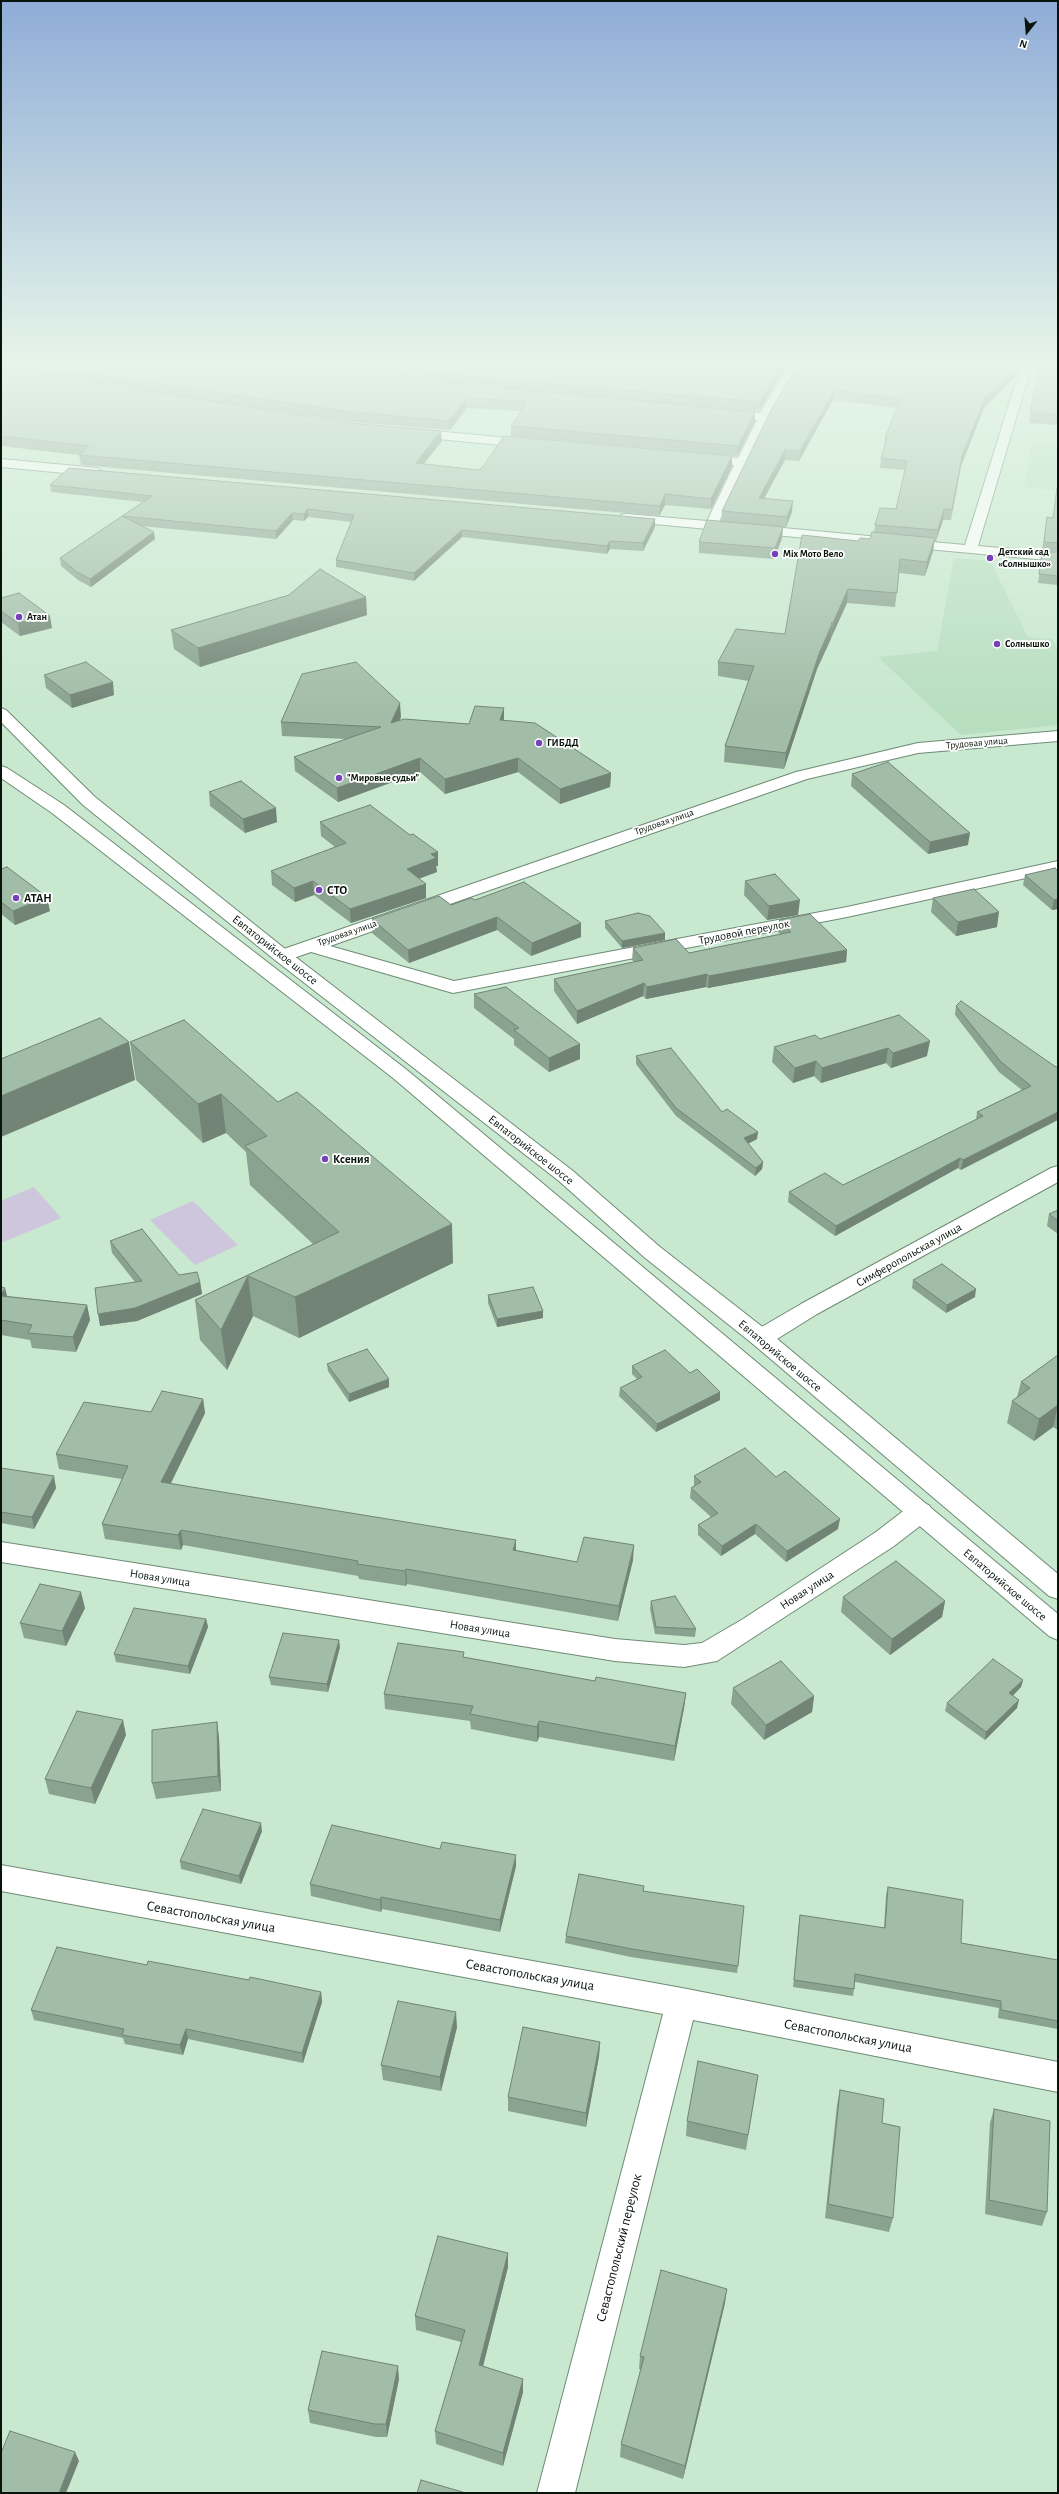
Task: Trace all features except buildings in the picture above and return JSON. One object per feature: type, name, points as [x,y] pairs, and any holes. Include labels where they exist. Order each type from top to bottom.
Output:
[{"type":"street","points":[[711,526],[735,480]]},
{"type":"street","points":[[970,550],[991,480]]},
{"type":"street","points":[[616,517],[1058,557]]},
{"type":"street","name":"Евпаторийское шоссе","points":[[1,713],[89,801],[282,956],[566,1176],[652,1252],[760,1338],[1058,1590]]},
{"type":"street","name":"Трудовая улица","points":[[282,956],[802,775],[918,748],[1058,736]]},
{"type":"street","name":"Евпаторийское шоссе","points":[[1,771],[58,810],[400,1074],[1058,1630]]},
{"type":"street","name":"Трудовой переулок","points":[[311,946],[453,987],[852,911],[1058,866]]},
{"type":"street","name":"Симферопольская улица","points":[[760,1338],[1058,1173]]},
{"type":"street","name":"Новая улица","points":[[1,1552],[607,1649],[684,1656],[707,1653],[752,1626],[885,1539],[920,1512]]},
{"type":"street","name":"Севастопольская улица","points":[[1,1878],[682,2003],[1058,2077]]},
{"type":"street","name":"Севастопольский переулок","points":[[556,2493],[682,2003]]},
{"type":"shaded area","points":[[1025,480],[1058,480],[1058,490],[1024,487]]},
{"type":"shaded area","name":"Солнышко","points":[[954,558],[990,561],[1027,635],[1034,638],[1052,639],[1058,649],[1058,725],[961,735],[878,657],[937,651]]},
{"type":"shaded area","points":[[34,1187],[61,1218],[1,1243],[1,1201]]},
{"type":"shaded area","points":[[193,1201],[238,1245],[195,1265],[150,1220]]},
{"type":"place","name":"Mix Мото Вело","points":[[775,554]]},
{"type":"place","name":"Детский сад «Солнышко»","points":[[990,558]]},
{"type":"place","name":"Атан","points":[[19,617]]},
{"type":"place","name":"Солнышко","points":[[997,644]]},
{"type":"place","name":"ГИБДД","points":[[539,743]]},
{"type":"place","name":"\"Мировые судьи\"","points":[[339,778]]},
{"type":"place","name":"СТО","points":[[319,890]]},
{"type":"place","name":"АТАН","points":[[16,898]]},
{"type":"place","name":"Ксения","points":[[325,1159]]}]
